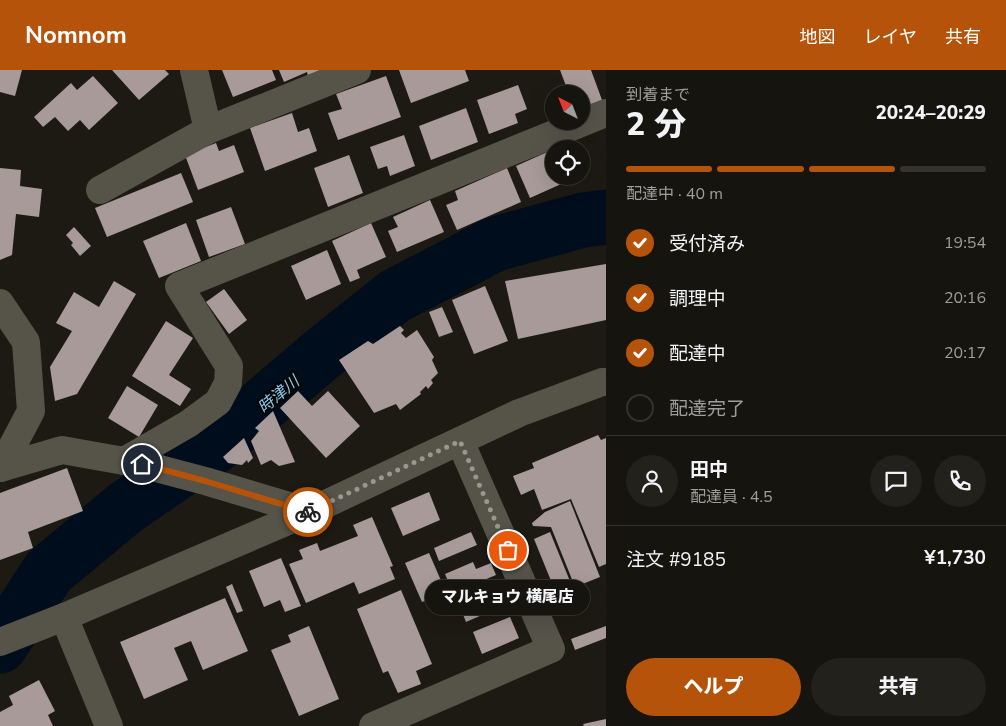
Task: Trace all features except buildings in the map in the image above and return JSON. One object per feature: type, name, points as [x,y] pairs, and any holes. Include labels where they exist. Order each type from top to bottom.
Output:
[{"type":"street","points":[[194,70],[208,130]]},
{"type":"street","points":[[100,190],[208,130],[357,70]]},
{"type":"street","points":[[133,463],[218,402],[228,383],[229,366],[179,286],[606,113]]},
{"type":"street","points":[[0,304],[26,342],[31,411],[1,468]]},
{"type":"street","points":[[0,642],[64,617],[309,512],[519,413],[606,382]]},
{"type":"street","points":[[373,726],[551,649],[460,441]]},
{"type":"street","points":[[1,468],[62,450],[133,463],[205,481],[309,512]]},
{"type":"street","points":[[64,617],[108,726]]},
{"type":"waterway","name":"時津川","points":[[0,646],[49,571],[125,508],[214,447],[321,355],[395,296],[495,244],[583,220],[606,217]]},
{"type":"way so far","points":[[308,512],[460,441],[508,550]]},
{"type":"place","name":"マルキョウ 横尾店","points":[[508,550]]},
{"type":"route","points":[[142,464],[308,512]]}]
